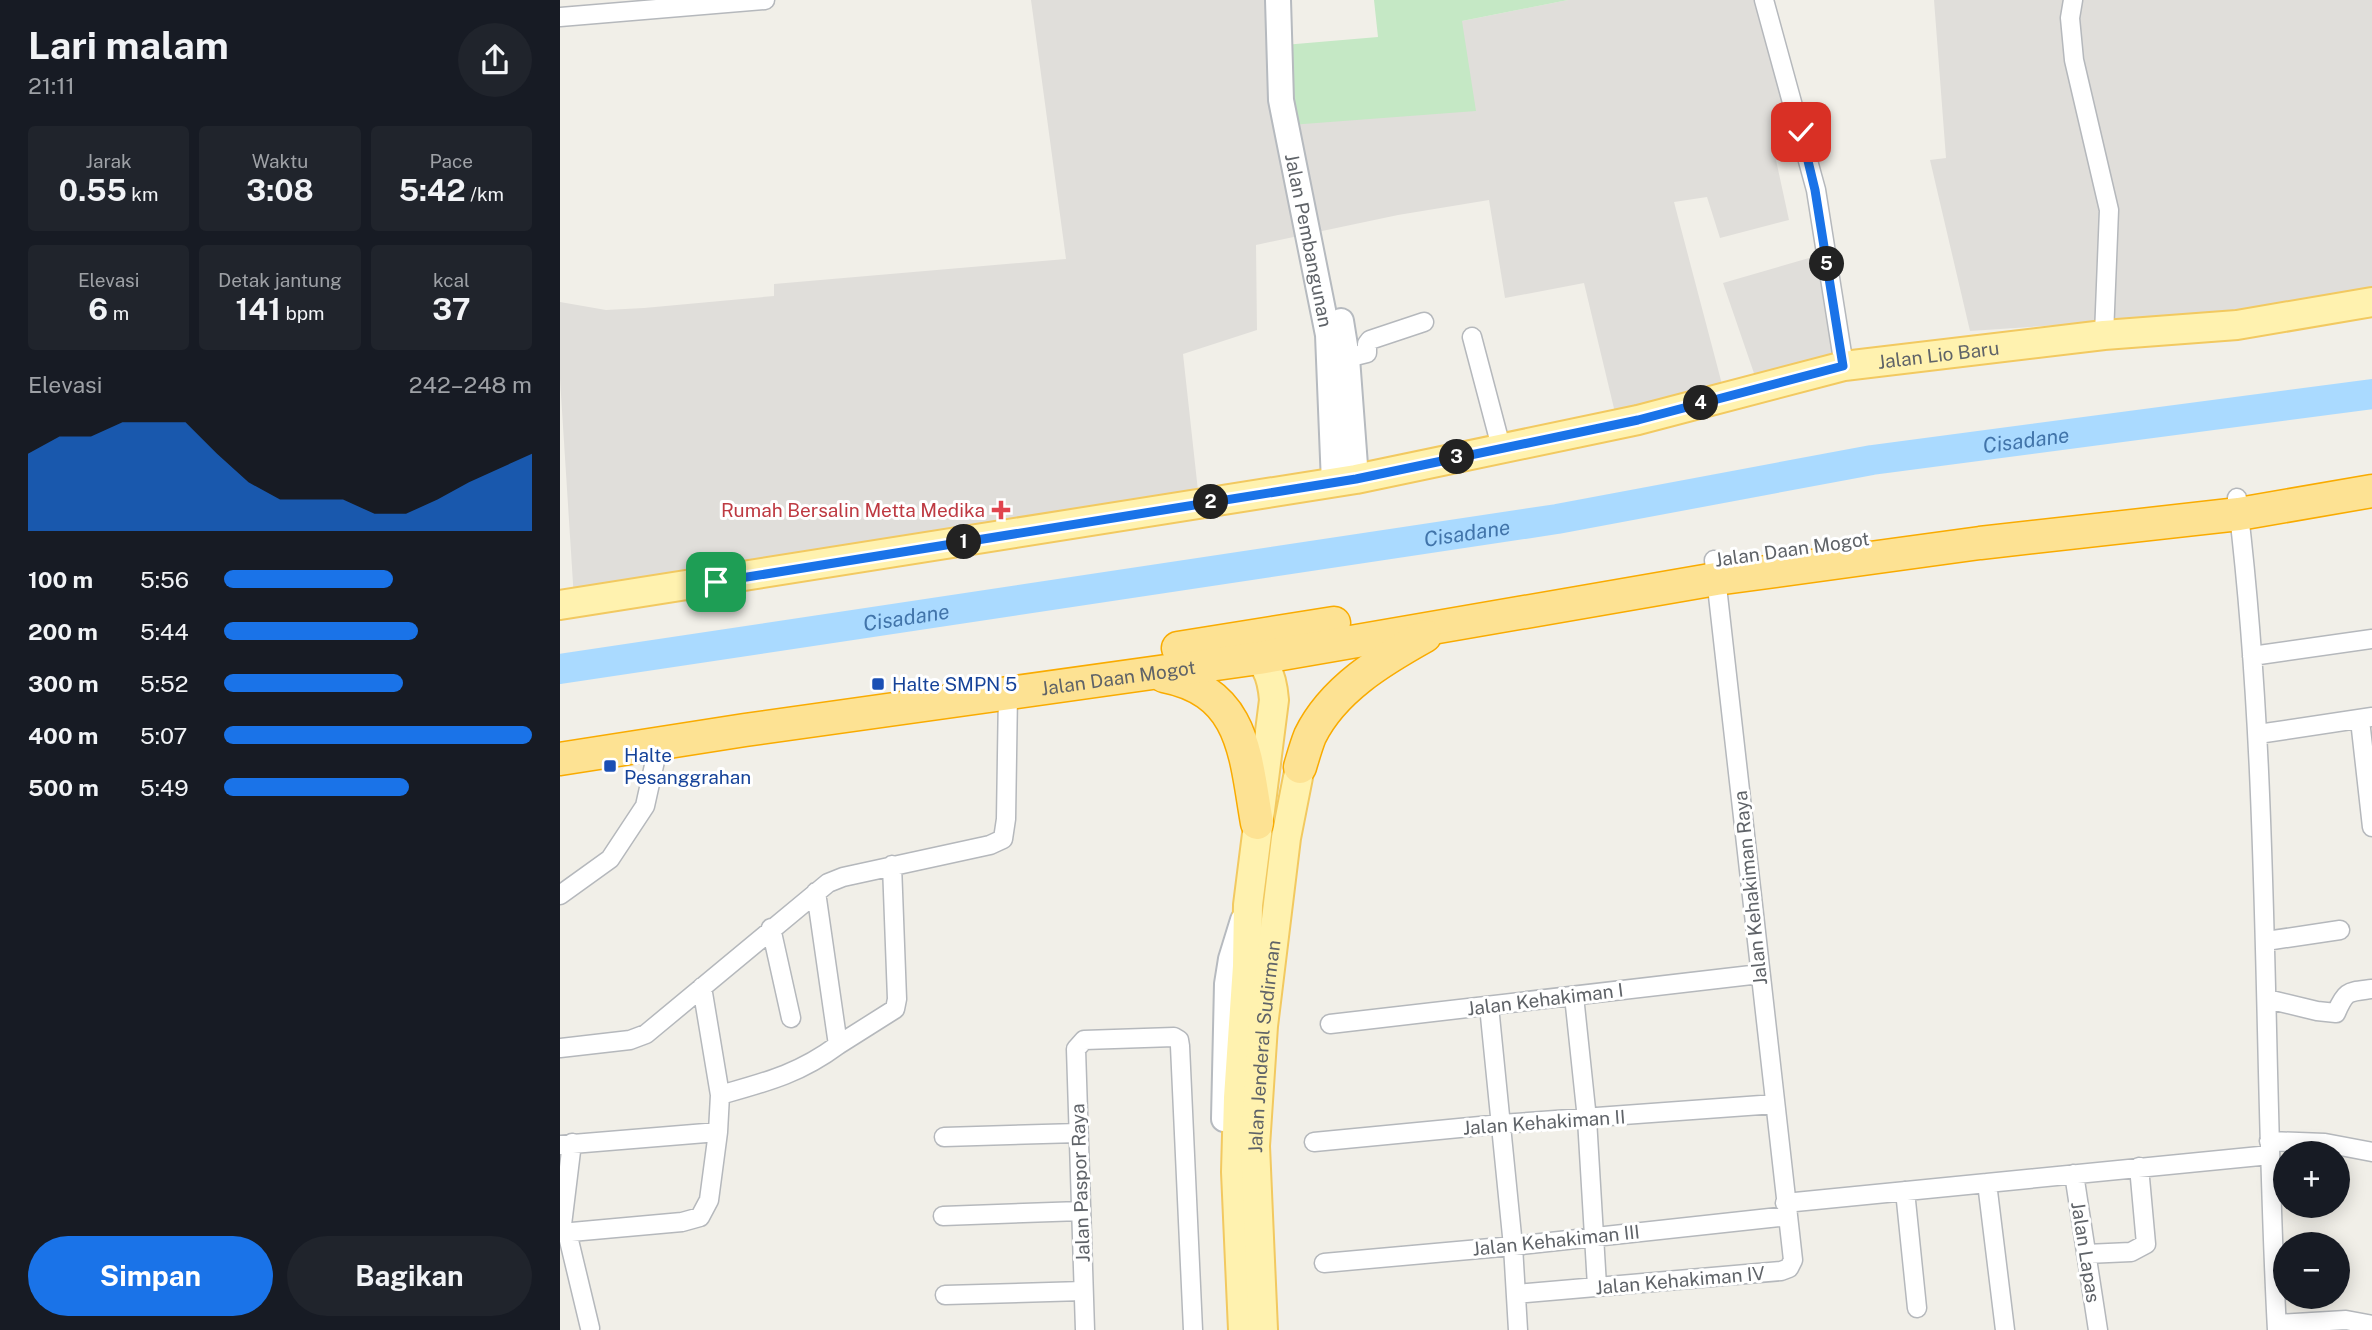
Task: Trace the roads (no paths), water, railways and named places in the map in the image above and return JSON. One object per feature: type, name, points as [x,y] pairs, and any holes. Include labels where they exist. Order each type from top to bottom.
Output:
[{"type":"highway","name":"Jalan Daan Mogot","points":[[2238,506],[2372,476]]},
{"type":"highway","name":"Jalan Daan Mogot","points":[[560,759],[993,687],[1215,642],[1344,622],[1484,595],[1980,543],[2238,506],[2372,491]]},
{"type":"highway","name":"Jalan Daan Mogot","points":[[560,740],[993,687],[1151,673],[1259,658],[1715,569]]},
{"type":"highway","points":[[1300,767],[1310,737],[1320,719],[1340,696],[1382,660],[1444,624]]},
{"type":"highway","points":[[1151,673],[1186,680],[1201,687],[1227,712],[1239,734],[1244,752],[1257,823]]},
{"type":"main road","name":"Jalan Lio Baru","points":[[560,605],[1345,481],[1638,420],[1843,366],[2104,335],[2237,325],[2372,302]]},
{"type":"main road","name":"Jalan Daan Mogot","points":[[1215,642],[1236,646],[1259,658]]},
{"type":"main road","name":"Jalan Jenderal Sudirman","points":[[1243,1330],[1236,1172],[1248,905],[1274,700],[1270,673],[1259,658]]},
{"type":"main road","name":"Jalan Jenderal Sudirman","points":[[1263,1330],[1255,1146],[1263,1026],[1280,878],[1300,767]]},
{"type":"street","points":[[560,17],[618,6],[765,0]]},
{"type":"street","name":"Jalan Pembangunan","points":[[1278,0],[1281,100],[1328,335],[1345,481]]},
{"type":"street","name":"Jalan Pembangunan","points":[[1291,0],[1294,88],[1300,136],[1339,308],[1347,358],[1345,481]]},
{"type":"street","points":[[1764,0],[1815,190],[1843,366]]},
{"type":"street","points":[[2073,0],[2070,18],[2074,60],[2109,210],[2104,335]]},
{"type":"street","points":[[1347,358],[1367,353],[1370,340],[1424,322]]},
{"type":"street","points":[[1472,337],[1501,447]]},
{"type":"street","points":[[2238,506],[2258,734],[2266,941],[2269,1148],[2277,1327],[2372,1325]]},
{"type":"street","name":"Jalan Kehakiman Raya","points":[[1715,569],[1786,1210]]},
{"type":"street","points":[[2252,656],[2372,639]]},
{"type":"street","points":[[560,1048],[630,1040],[646,1034],[828,883],[892,865],[990,845],[1003,839],[1005,832],[993,687]]},
{"type":"street","points":[[2258,734],[2366,718],[2372,827]]},
{"type":"street","points":[[560,895],[610,859],[645,806],[659,744]]},
{"type":"street","points":[[720,1095],[806,1068],[895,1009],[897,999],[892,865]]},
{"type":"street","points":[[816,892],[838,1045]]},
{"type":"street","name":"Jalan Jenderal Sudirman","points":[[1230,1330],[1224,1206],[1226,995],[1231,959],[1248,905]]},
{"type":"street","points":[[771,928],[791,1018]]},
{"type":"street","points":[[2266,941],[2340,930]]},
{"type":"street","name":"Jalan Kehakiman I","points":[[1330,1024],[1760,974]]},
{"type":"street","points":[[563,1233],[682,1222],[700,1217],[709,1200],[720,1095],[702,987]]},
{"type":"street","points":[[2267,999],[2336,1013],[2344,996],[2372,989]]},
{"type":"street","points":[[1574,996],[1587,1119],[1597,1286]]},
{"type":"street","points":[[1489,1006],[1513,1246],[1518,1330]]},
{"type":"street","name":"Jalan Paspor Raya","points":[[1085,1330],[1076,1049],[1084,1040],[1174,1037],[1179,1040],[1194,1330]]},
{"type":"street","name":"Jalan Kehakiman II","points":[[1314,1142],[1501,1124],[1775,1104]]},
{"type":"street","points":[[590,1328],[563,1233],[566,1144],[718,1132]]},
{"type":"street","points":[[944,1137],[1078,1132]]},
{"type":"street","name":"Jalan Kehakiman III","points":[[1324,1263],[1513,1246],[1786,1210],[1905,1191],[2139,1167],[2269,1148],[2325,1143],[2372,1152]]},
{"type":"street","points":[[2086,1254],[2132,1252],[2146,1244],[2139,1167]]},
{"type":"street","name":"Jalan Lapas","points":[[2074,1174],[2098,1330]]},
{"type":"street","points":[[1987,1183],[2006,1330]]},
{"type":"street","points":[[1905,1191],[1917,1308]]},
{"type":"street","name":"Jalan Kehakiman IV","points":[[1516,1294],[1782,1271],[1789,1268],[1793,1260],[1786,1210]]},
{"type":"street","points":[[943,1216],[1081,1211]]},
{"type":"street","points":[[945,1295],[1083,1291]]},
{"type":"waterway","name":"Cisadane","points":[[560,669],[1557,519],[1872,460],[2372,394]]},
{"type":"place","name":"Rumah Bersalin Metta Medika","points":[[1001,510]]},
{"type":"place","name":"Halte SMPN 5","points":[[878,684]]},
{"type":"place","name":"Halte Pesanggrahan","points":[[610,766]]}]
